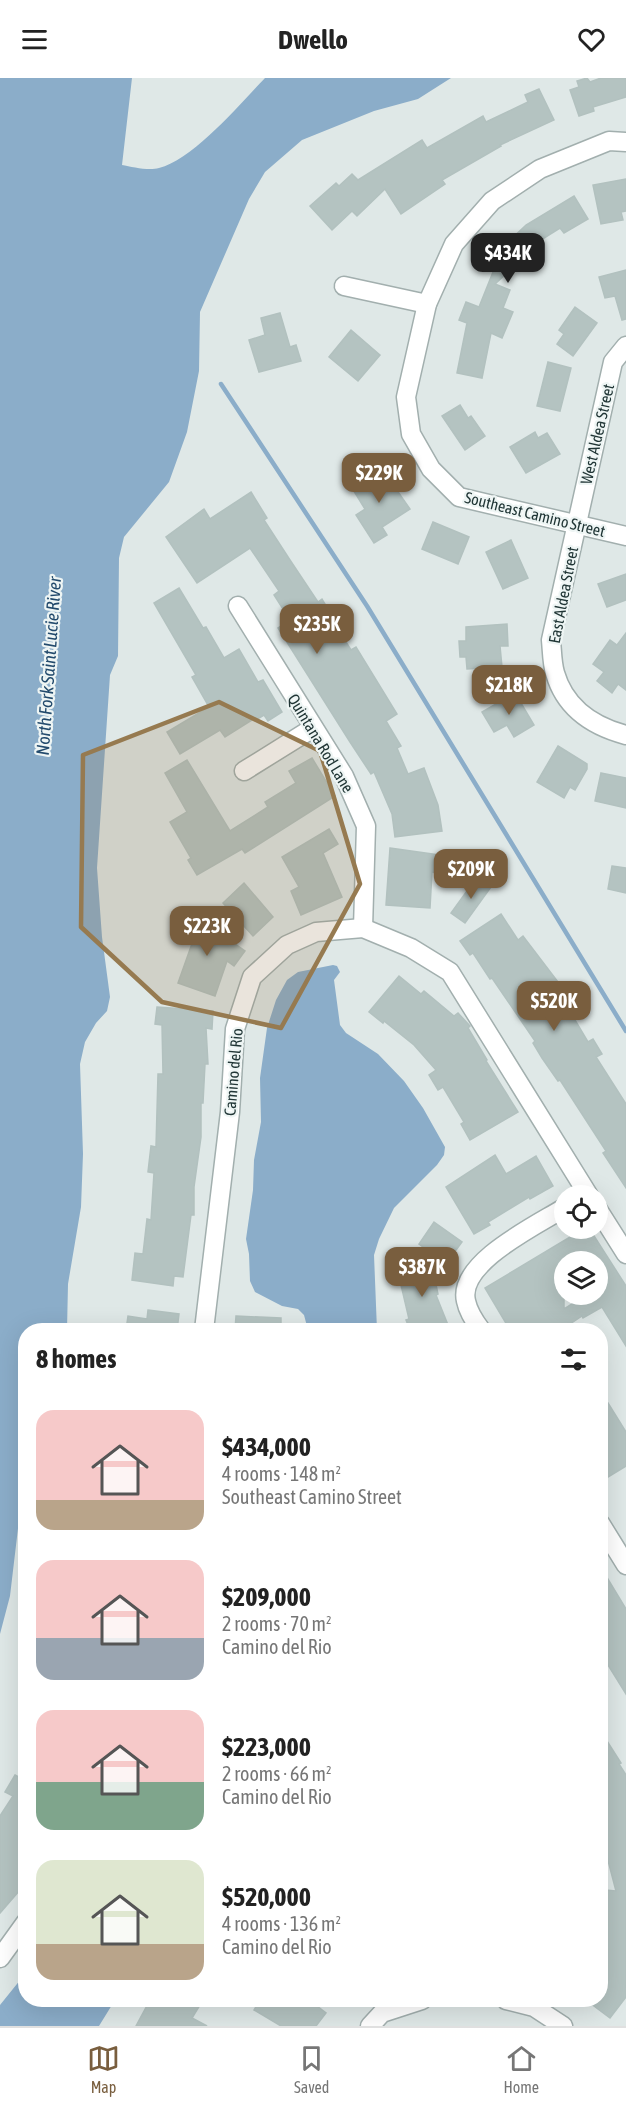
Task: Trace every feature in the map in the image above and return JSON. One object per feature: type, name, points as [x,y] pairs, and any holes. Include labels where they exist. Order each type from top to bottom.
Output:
[{"type":"street","name":"Southeast Camino Street","points":[[626,142],[609,141],[540,169],[492,201],[454,244],[427,304],[406,397],[411,434],[431,469],[459,497],[626,536]]},
{"type":"street","points":[[344,286],[427,304]]},
{"type":"street","name":"West Aldea Street","points":[[576,525],[614,362],[626,346]]},
{"type":"street","name":"East Aldea Street","points":[[576,525],[551,640],[554,672],[566,698],[581,716],[610,731],[626,735]]},
{"type":"street","name":"Quintana Rod Lane","points":[[238,606],[344,776],[366,826],[363,928]]},
{"type":"street","points":[[244,771],[313,729]]},
{"type":"street","name":"Camino del Rio","points":[[205,1323],[230,1112],[235,1029],[252,976],[287,945],[316,932],[363,928],[411,948],[450,972],[582,1185]]},
{"type":"street","points":[[477,1323],[466,1301],[467,1284],[476,1269],[491,1254],[554,1214]]},
{"type":"street","name":"Camino del Rio","points":[[608,1226],[626,1254]]},
{"type":"street","points":[[608,1536],[626,1566]]},
{"type":"street","points":[[0,1958],[18,1934]]},
{"type":"street","points":[[370,2026],[382,2013],[400,2007]]},
{"type":"street","points":[[541,2007],[563,2026]]},
{"type":"highlighted area","points":[[219,702],[320,751],[360,884],[281,1028],[162,1002],[81,927],[83,755]]},
{"type":"water","name":"North Fork Saint Lucie River","points":[[0,78],[132,78],[122,165],[150,169],[172,163],[201,143],[265,78],[451,78],[418,99],[374,111],[302,140],[265,172],[249,199],[200,312],[199,371],[187,432],[169,482],[124,537],[119,558],[118,656],[110,675],[97,868],[102,937],[110,997],[107,1011],[96,1023],[85,1042],[80,1064],[83,1154],[81,1207],[68,1284],[67,1323],[18,1323],[18,1528],[10,1596],[0,1634]]},
{"type":"water","points":[[337,966],[340,972],[334,980],[340,1025],[346,1033],[378,1054],[404,1081],[423,1108],[445,1147],[444,1155],[437,1165],[394,1208],[379,1239],[374,1255],[377,1323],[306,1323],[304,1315],[298,1309],[282,1306],[255,1292],[250,1281],[246,1239],[253,1190],[254,1160],[261,1122],[260,1078],[267,1028],[276,1000],[287,980],[298,972]]},
{"type":"water","points":[[18,1983],[18,2007],[111,2007],[99,2026],[0,2026],[0,2005]]},
{"type":"building","points":[[587,78],[590,82],[601,78],[626,78],[626,97],[593,107],[594,111],[579,116],[570,90],[579,87],[577,81]]},
{"type":"building","points":[[539,89],[554,120],[500,145],[442,180],[445,184],[401,214],[385,189],[357,216],[352,211],[332,230],[310,206],[336,183],[339,186],[352,174],[358,180],[422,140],[427,148],[483,116],[486,122],[528,102],[525,95]]},
{"type":"building","points":[[626,179],[626,211],[621,212],[623,220],[601,224],[593,185]]},
{"type":"building","points":[[574,196],[588,219],[564,233],[560,228],[536,243],[542,249],[522,268],[518,263],[495,284],[510,290],[503,308],[513,312],[502,338],[491,333],[482,378],[457,373],[467,323],[459,320],[466,302],[479,307],[495,267],[489,260],[526,225]]},
{"type":"building","points":[[626,270],[626,319],[622,320],[615,296],[605,298],[599,277]]},
{"type":"building","points":[[575,307],[597,323],[573,356],[557,344],[564,334],[559,330]]},
{"type":"building","points":[[280,313],[290,347],[296,345],[301,361],[259,372],[249,340],[265,335],[261,318]]},
{"type":"building","points":[[351,330],[380,355],[358,381],[329,357]]},
{"type":"building","points":[[548,362],[571,368],[560,411],[537,406]]},
{"type":"building","points":[[460,405],[468,418],[471,416],[485,436],[465,450],[442,416]]},
{"type":"building","points":[[535,432],[538,438],[547,433],[560,454],[526,473],[510,447]]},
{"type":"building","points":[[382,469],[410,509],[382,527],[387,535],[374,543],[356,515],[365,509],[352,488]]},
{"type":"building","points":[[251,492],[267,518],[264,520],[290,560],[318,602],[322,599],[331,614],[329,615],[351,650],[356,647],[397,714],[386,721],[401,746],[397,748],[408,774],[424,768],[438,805],[442,831],[395,837],[392,814],[374,772],[371,774],[278,628],[290,620],[274,595],[279,591],[250,548],[197,583],[166,537],[204,509],[210,519]]},
{"type":"building","points":[[433,522],[469,537],[458,564],[422,549]]},
{"type":"building","points":[[511,540],[528,578],[503,589],[486,552]]},
{"type":"building","points":[[626,574],[626,600],[607,607],[598,584]]},
{"type":"building","points":[[179,588],[224,658],[239,649],[258,682],[263,680],[282,712],[268,721],[264,715],[256,720],[255,718],[225,737],[220,730],[180,754],[167,732],[209,707],[192,677],[196,675],[154,603]]},
{"type":"building","points":[[507,624],[508,646],[500,646],[502,667],[467,669],[466,657],[460,657],[459,641],[466,641],[466,627]]},
{"type":"building","points":[[626,633],[626,690],[618,684],[612,693],[597,681],[604,672],[593,664],[610,640],[617,645]]},
{"type":"building","points":[[515,693],[534,725],[514,737],[507,725],[494,732],[482,712]]},
{"type":"building","points":[[558,746],[587,764],[587,769],[575,790],[570,787],[564,798],[537,782]]},
{"type":"building","points":[[312,758],[335,796],[245,853],[242,849],[197,875],[188,860],[191,858],[170,822],[187,812],[165,773],[187,760],[230,831],[268,807],[265,802],[296,783],[289,771]]},
{"type":"building","points":[[601,773],[626,778],[626,808],[595,801]]},
{"type":"building","points":[[329,829],[338,844],[323,853],[342,897],[301,915],[291,891],[299,887],[282,857]]},
{"type":"building","points":[[390,848],[439,855],[436,873],[432,872],[430,908],[386,905]]},
{"type":"building","points":[[612,866],[626,868],[626,893],[608,889]]},
{"type":"building","points":[[477,877],[491,887],[465,923],[451,913]]},
{"type":"building","points":[[244,883],[273,917],[253,936],[223,903]]},
{"type":"building","points":[[501,914],[518,940],[523,936],[571,999],[565,1003],[588,1042],[593,1039],[602,1054],[596,1057],[626,1104],[626,1188],[603,1153],[606,1151],[560,1080],[558,1081],[542,1058],[533,1043],[535,1041],[492,978],[490,979],[473,953],[470,955],[460,941]]},
{"type":"building","points":[[194,915],[245,951],[234,966],[227,961],[215,996],[178,983],[194,938],[183,931]]},
{"type":"building","points":[[399,976],[421,994],[424,991],[454,1016],[458,1013],[470,1026],[468,1028],[486,1061],[518,1112],[470,1140],[461,1124],[464,1122],[443,1087],[438,1090],[429,1075],[436,1070],[414,1045],[369,1012]]},
{"type":"building","points":[[157,1007],[213,1011],[212,1029],[206,1028],[208,1064],[205,1064],[203,1103],[201,1103],[201,1137],[194,1187],[194,1215],[191,1215],[183,1277],[174,1276],[173,1286],[132,1280],[135,1253],[143,1254],[147,1219],[151,1220],[154,1173],[148,1172],[151,1146],[156,1147],[158,1074],[163,1074],[162,1025],[155,1024]]},
{"type":"building","points":[[495,1155],[506,1174],[536,1156],[553,1186],[530,1199],[529,1197],[488,1222],[490,1225],[474,1234],[446,1187]]},
{"type":"building","points":[[434,1222],[462,1242],[448,1261],[443,1261],[419,1244]]},
{"type":"building","points":[[567,1239],[596,1239],[604,1251],[554,1251],[554,1305],[564,1305],[564,1309],[570,1305],[608,1305],[608,1258],[626,1286],[626,1346],[602,1307],[572,1323],[506,1323],[485,1288]]},
{"type":"building","points":[[431,1261],[438,1294],[436,1295],[447,1323],[407,1323],[406,1320],[409,1319],[397,1268]]},
{"type":"building","points":[[148,1310],[179,1314],[178,1323],[127,1323],[128,1316],[147,1319]]},
{"type":"building","points":[[236,1316],[281,1318],[281,1323],[236,1323]]},
{"type":"building","points":[[608,1403],[626,1432],[626,1466],[608,1477]]},
{"type":"building","points":[[608,1579],[626,1609],[626,1694],[608,1665]]},
{"type":"building","points":[[608,1743],[626,1775],[626,1997],[610,2018],[595,2007],[608,2007],[608,1890],[616,1891],[608,1860]]},
{"type":"building","points":[[15,1775],[18,1777],[18,1892],[0,1913],[0,1816],[13,1796],[5,1792]]},
{"type":"building","points":[[146,2007],[199,2007],[192,2018],[207,2026],[136,2026]]},
{"type":"building","points":[[256,2007],[318,2007],[326,2013],[316,2026],[281,2026],[254,2010]]},
{"type":"waterway","points":[[221,384],[367,606],[626,1031]]}]
